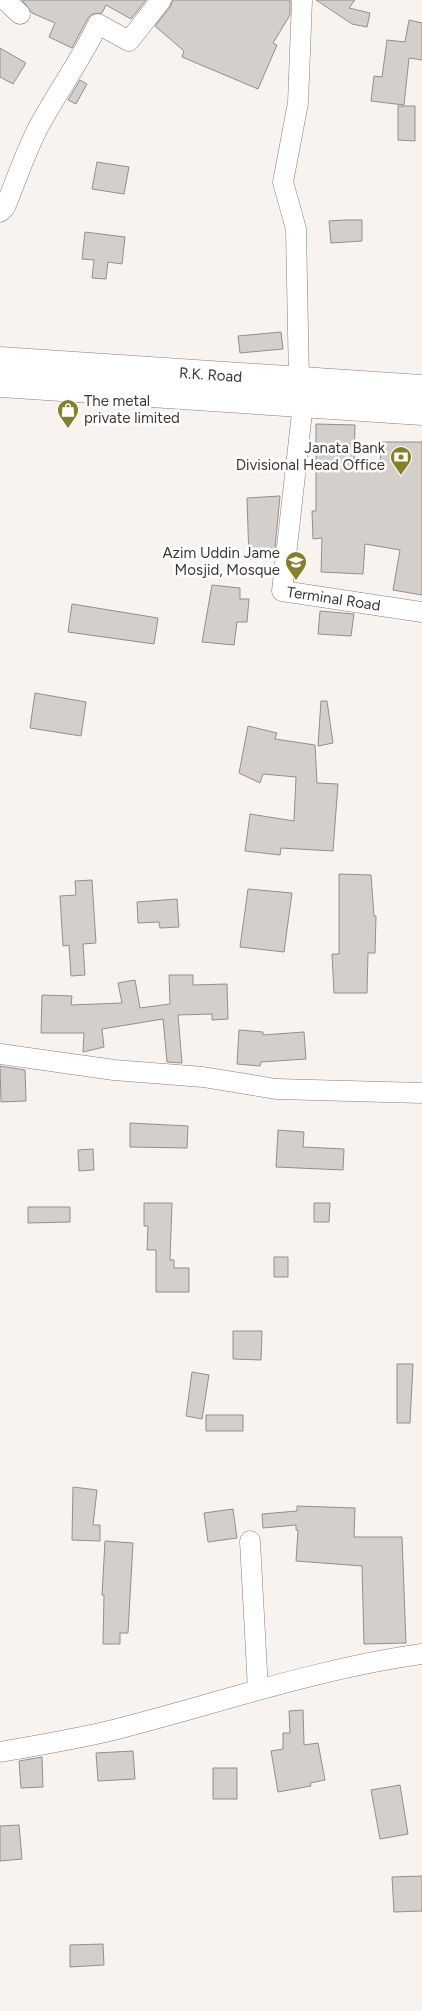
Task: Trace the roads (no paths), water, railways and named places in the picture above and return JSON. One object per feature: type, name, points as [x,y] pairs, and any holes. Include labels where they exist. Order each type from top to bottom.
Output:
[{"type":"highway","name":"R.K. Road","points":[[0,360],[301,393],[422,411]]},
{"type":"highway","name":"R.K. Road","points":[[0,382],[301,393],[422,389]]},
{"type":"street","points":[[5,0],[20,14]]},
{"type":"street","points":[[0,212],[5,207],[37,130],[65,80],[83,54],[98,24],[129,41],[161,0]]},
{"type":"street","points":[[301,393],[296,229],[283,182],[298,103],[302,0]]},
{"type":"street","name":"Terminal Road","points":[[301,393],[282,590],[422,612]]},
{"type":"street","points":[[0,1054],[114,1070],[203,1077],[276,1089],[422,1093]]},
{"type":"street","points":[[250,1541],[258,1690]]},
{"type":"street","points":[[0,1752],[104,1732],[258,1690],[389,1659],[422,1654]]},
{"type":"place","name":"The metal private limited","points":[[68,429]]},
{"type":"place","name":"Janata Bank Divisional Head Office","points":[[401,476]]},
{"type":"place","name":"Azim Uddin Jame Mosjid, Mosque","points":[[296,581]]}]
